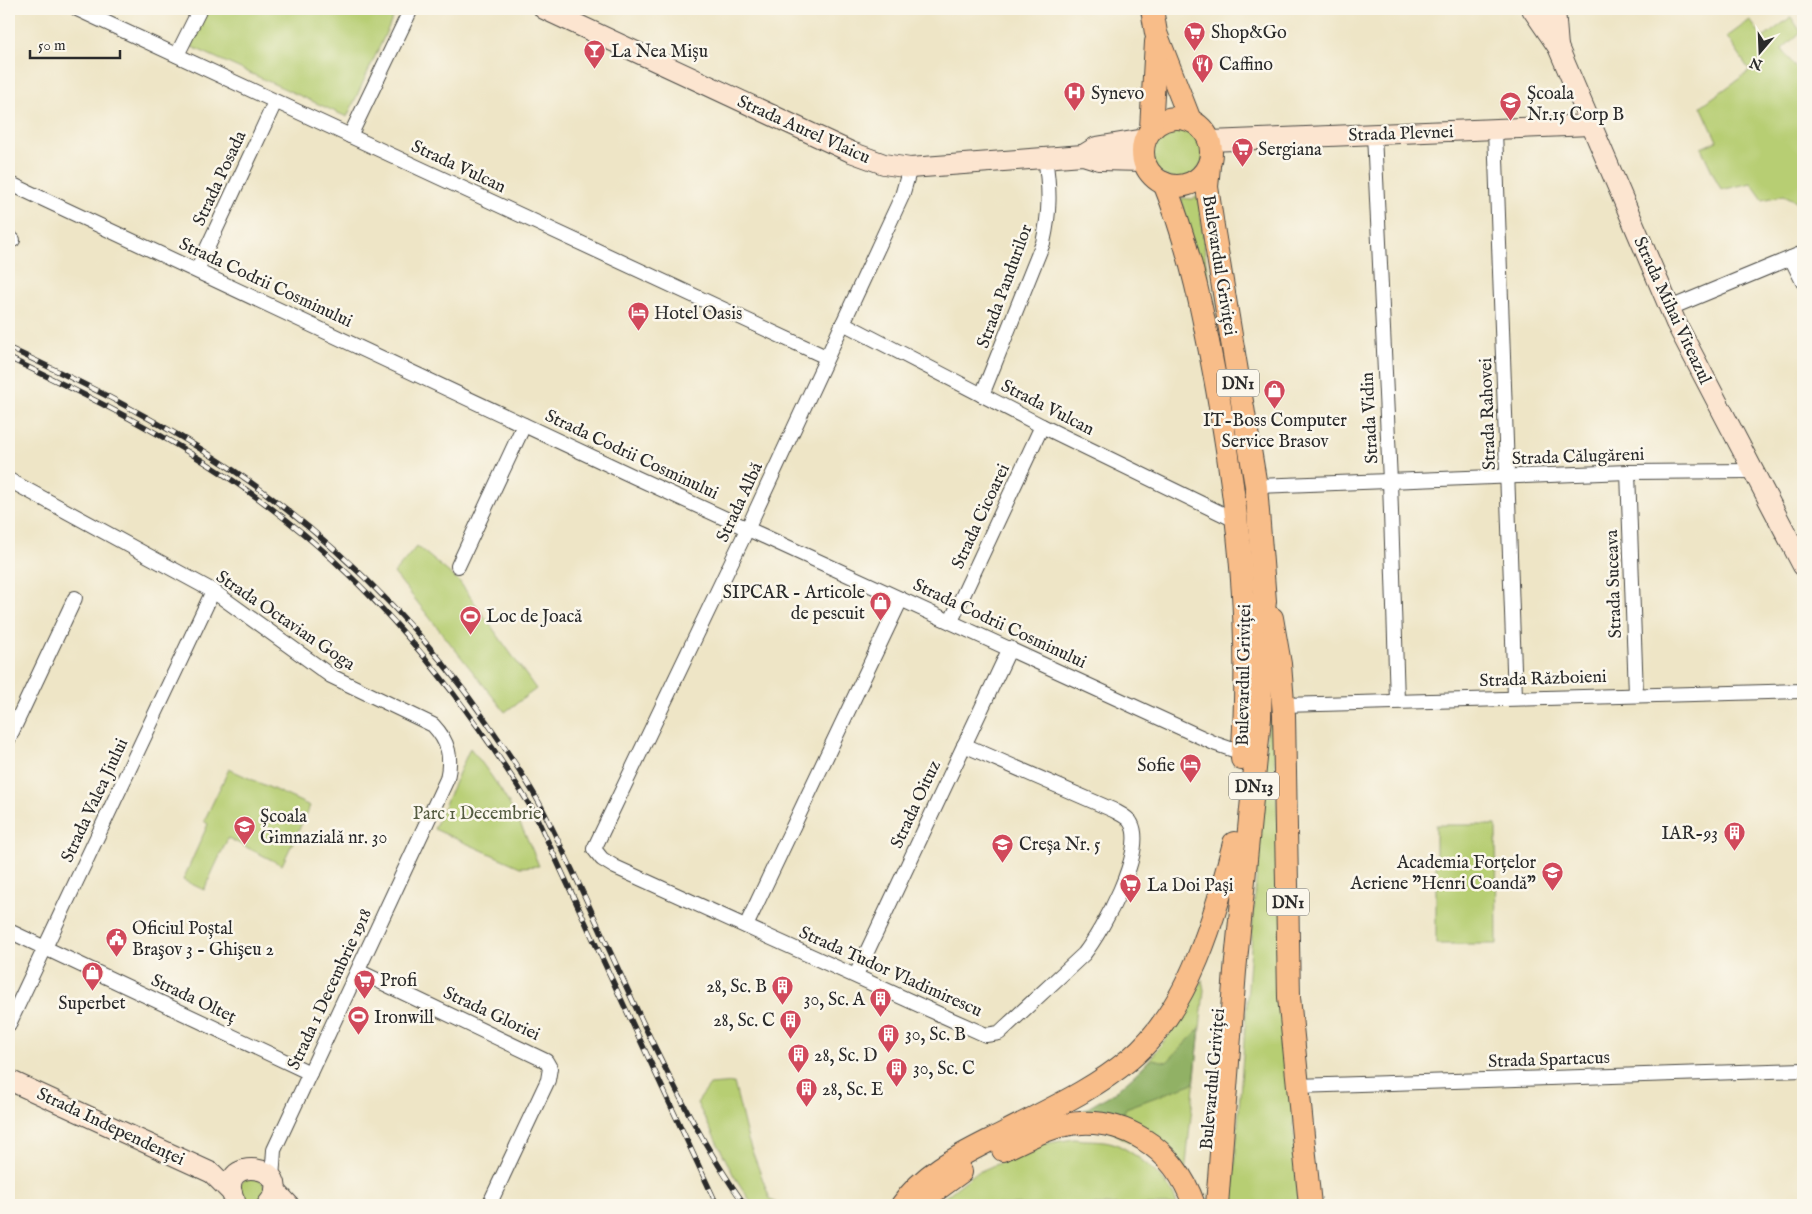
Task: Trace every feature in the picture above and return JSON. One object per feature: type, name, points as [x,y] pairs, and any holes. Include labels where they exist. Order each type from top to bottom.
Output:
[{"type":"main road","name":"Strada Aurel Vlaicu","points":[[544,9],[851,152],[884,164],[910,168],[1083,154],[1096,147],[1148,134]]},
{"type":"main road","points":[[1152,9],[1156,33],[1190,120]]},
{"type":"main road","name":"Strada Mihai Viteazul","points":[[1532,9],[1558,47],[1670,308],[1752,471],[1803,566]]},
{"type":"main road","name":"Strada Mihai Viteazul","points":[[1555,9],[1558,47]]},
{"type":"main road","points":[[1144,161],[1143,150],[1148,134],[1156,33]]},
{"type":"main road","points":[[1148,134],[1169,118],[1190,120],[1203,129],[1210,141]]},
{"type":"main road","name":"Strada Plevnei","points":[[1210,141],[1591,125]]},
{"type":"main road","name":"DN1","points":[[1208,166],[1212,155],[1210,141]]},
{"type":"main road","name":"Strada Aurel Vlaicu","points":[[1083,154],[1099,160],[1144,161]]},
{"type":"main road","name":"DN1","points":[[1144,161],[1152,174],[1164,183]]},
{"type":"main road","points":[[1164,183],[1174,186],[1194,182],[1208,166]]},
{"type":"main road","name":"Bulevardul Griviței","points":[[1208,166],[1207,187],[1212,224],[1256,486],[1265,601],[1262,627],[1260,718],[1236,971],[1217,1205]]},
{"type":"main road","name":"Bulevardul Griviței","points":[[1164,183],[1185,238],[1198,289],[1230,462],[1239,522],[1245,601],[1246,679],[1242,753],[1201,1205]]},
{"type":"main road","name":"Bulevardul Griviței","points":[[1265,601],[1273,620],[1283,705],[1289,997],[1310,1205]]},
{"type":"main road","name":"DN1","points":[[902,1205],[912,1190],[933,1173],[1070,1099],[1116,1070],[1147,1041],[1163,1022],[1182,990],[1204,945],[1215,915],[1234,843]]},
{"type":"main road","name":"Strada Independenței","points":[[9,1080],[212,1173],[235,1199]]},
{"type":"main road","points":[[923,1205],[932,1193],[949,1180],[1017,1143],[1059,1126],[1095,1123],[1135,1133],[1151,1142],[1182,1176],[1194,1205]]},
{"type":"main road","points":[[235,1199],[234,1180],[247,1169],[263,1170],[270,1197],[289,1205]]},
{"type":"main road","name":"Strada Independenței","points":[[212,1173],[247,1169]]},
{"type":"street","name":"Strada Vulcan","points":[[77,9],[826,357]]},
{"type":"street","points":[[177,56],[200,9]]},
{"type":"street","points":[[350,136],[411,9]]},
{"type":"street","name":"Strada Posada","points":[[197,270],[275,102]]},
{"type":"street","name":"Strada Rahovei","points":[[1495,130],[1515,697]]},
{"type":"street","name":"Strada Vidin","points":[[1374,134],[1398,701]]},
{"type":"street","name":"Strada Pandurilor","points":[[982,395],[1043,243],[1049,209],[1045,158]]},
{"type":"street","name":"Strada Albă","points":[[594,849],[748,528],[843,324],[902,196],[910,168]]},
{"type":"street","name":"Strada Codrii Cosminului","points":[[9,183],[524,425],[1216,744],[1242,753]]},
{"type":"street","points":[[1670,308],[1797,256],[1803,282]]},
{"type":"street","name":"Strada Vulcan","points":[[843,324],[1042,426],[1239,522]]},
{"type":"street","points":[[458,566],[524,425]]},
{"type":"street","name":"Strada Cicoarei","points":[[951,621],[1042,426]]},
{"type":"street","name":"Strada Călugăreni","points":[[1256,486],[1628,472],[1752,471]]},
{"type":"street","name":"Strada Suceava","points":[[1628,472],[1636,694]]},
{"type":"street","name":"Strada Octavian Goga","points":[[9,480],[213,591],[330,676],[434,725],[444,737],[450,757],[447,779],[418,841]]},
{"type":"street","name":"Strada Valea Jiului","points":[[9,1024],[213,591]]},
{"type":"street","points":[[9,738],[75,598]]},
{"type":"street","points":[[746,926],[901,598]]},
{"type":"street","name":"Strada Oituz","points":[[856,976],[1010,648]]},
{"type":"street","name":"Strada Războieni","points":[[1283,705],[1515,697],[1803,691]]},
{"type":"street","name":"Strada Tudor Vladimirescu","points":[[594,849],[602,859],[615,867],[986,1035],[993,1035],[999,1033],[1084,954],[1095,940],[1111,910],[1135,845],[1134,831],[1131,821],[1112,810],[964,745]]},
{"type":"street","name":"Strada 1 Decembrie 1918","points":[[270,1197],[273,1152],[418,841]]},
{"type":"street","name":"Strada Olteț","points":[[9,931],[310,1073]]},
{"type":"street","name":"Strada Gloriei","points":[[358,970],[546,1061],[550,1068],[548,1080],[489,1205]]},
{"type":"street","name":"Strada Spartacus","points":[[1297,1086],[1803,1070]]},
{"type":"street","name":"Strada 1 Decembrie 1918","points":[[247,1169],[273,1152]]},
{"type":"green space","points":[[208,9],[397,9],[347,117],[190,46]]},
{"type":"green space","points":[[1791,17],[1801,32],[1782,49],[1803,78],[1802,204],[1784,195],[1763,200],[1751,183],[1721,190],[1701,148],[1717,141],[1701,106],[1750,71],[1727,37],[1750,20],[1763,38]]},
{"type":"green space","points":[[1177,125],[1187,127],[1196,133],[1202,142],[1204,152],[1202,162],[1196,171],[1187,177],[1177,179],[1167,177],[1158,171],[1152,162],[1150,152],[1152,142],[1158,133],[1167,127]]},
{"type":"green space","points":[[1199,196],[1208,283],[1203,284],[1181,198],[1192,199]]},
{"type":"green space","name":"Loc de Joacă","points":[[417,546],[459,581],[536,689],[505,712],[394,573]]},
{"type":"green space","points":[[1269,705],[1272,705],[1298,1205],[1234,1205],[1232,1203]]},
{"type":"green space","name":"Parc 1 Decembrie","points":[[470,748],[509,804],[539,866],[520,867],[434,829]]},
{"type":"green space","points":[[229,769],[310,806],[282,865],[228,838],[204,890],[183,880],[208,824],[204,821]]},
{"type":"green space","points":[[1436,825],[1496,825],[1497,944],[1436,944]]},
{"type":"green space","points":[[1202,980],[1204,990],[1185,1174],[1079,1113],[1115,1092],[1142,1068],[1175,1026]]},
{"type":"green space","points":[[1200,1028],[1194,1083],[1126,1108],[1117,1123],[1079,1113],[1115,1092],[1152,1059],[1167,1062]]},
{"type":"green space","points":[[734,1083],[748,1140],[770,1199],[779,1205],[753,1205],[734,1176],[697,1103],[710,1085]]},
{"type":"green space","points":[[1074,1139],[1113,1143],[1131,1153],[1151,1168],[1169,1187],[1177,1205],[935,1205],[974,1174],[1042,1144]]},
{"type":"green space","points":[[252,1177],[261,1181],[265,1190],[261,1199],[252,1203],[243,1199],[239,1190],[243,1181]]},
{"type":"railway","points":[[9,348],[113,399],[181,437],[246,479],[336,551],[416,631],[464,690],[537,798],[679,1096],[730,1184],[745,1205]]},
{"type":"railway","points":[[9,358],[144,426],[209,465],[271,508],[348,574],[417,648],[479,728],[534,812],[717,1205]]},
{"type":"place","name":"Shop&Go","points":[[1195,51]]},
{"type":"place","name":"La Nea Mișu","points":[[595,70]]},
{"type":"place","name":"Caffino","points":[[1203,83]]},
{"type":"place","name":"Synevo","points":[[1075,112]]},
{"type":"place","name":"Școala Nr.15 Corp B","points":[[1511,122]]},
{"type":"place","name":"Sergiana","points":[[1242,168]]},
{"type":"place","name":"Hotel Oasis","points":[[638,332]]},
{"type":"place","name":"IT-Boss Computer Service Brasov","points":[[1275,409]]},
{"type":"place","name":"SIPCAR - Articole de pescuit","points":[[881,621]]},
{"type":"place","name":"Loc de Joacă","points":[[470,635]]},
{"type":"place","name":"Sofie","points":[[1191,784]]},
{"type":"place","name":"Școala Gimnazială nr. 30","points":[[244,845]]},
{"type":"place","name":"IAR-93","points":[[1734,852]]},
{"type":"place","name":"Creșa Nr. 5","points":[[1003,863]]},
{"type":"place","name":"Academia Forțelor Aeriene \"Henri Coandă\"","points":[[1552,891]]},
{"type":"place","name":"La Doi Pași","points":[[1131,904]]},
{"type":"place","name":"Oficiul Poștal Braşov 3 - Ghişeu 2","points":[[116,957]]},
{"type":"place","name":"Superbet","points":[[92,992]]},
{"type":"place","name":"Profi","points":[[364,999]]},
{"type":"place","name":"28, Sc. B","points":[[783,1005]]},
{"type":"place","name":"30, Sc. A","points":[[881,1018]]},
{"type":"place","name":"Ironwill","points":[[358,1036]]},
{"type":"place","name":"28, Sc. C","points":[[791,1039]]},
{"type":"place","name":"30, Sc. B","points":[[889,1053]]},
{"type":"place","name":"28, Sc. D","points":[[798,1074]]},
{"type":"place","name":"30, Sc. C","points":[[897,1087]]},
{"type":"place","name":"28, Sc. E","points":[[806,1108]]}]
